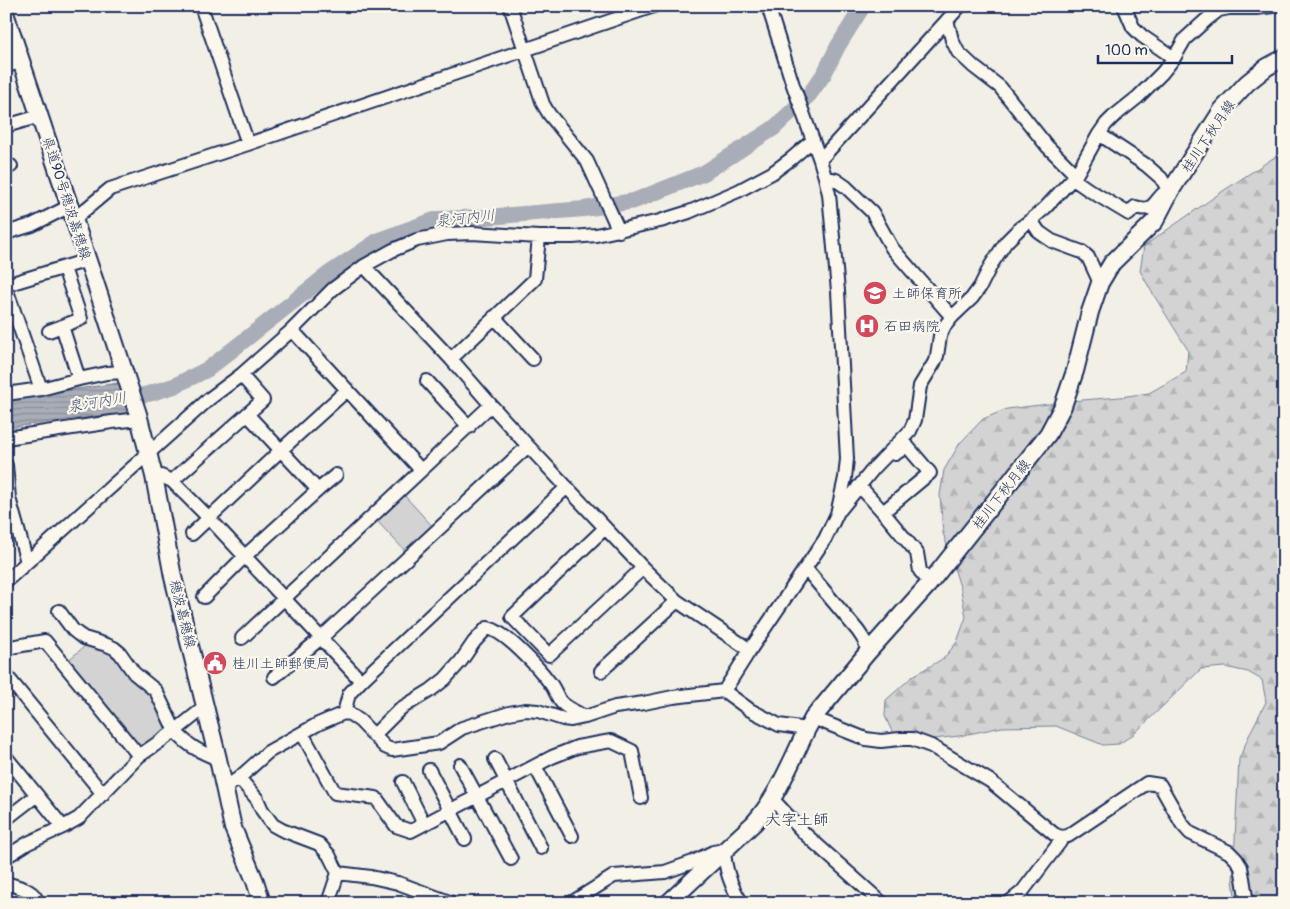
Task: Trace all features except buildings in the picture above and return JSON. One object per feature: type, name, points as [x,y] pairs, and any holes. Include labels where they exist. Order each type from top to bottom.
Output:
[{"type":"main road","name":"県道90号穂波嘉穂線","points":[[6,16],[14,64],[40,116],[126,376]]},
{"type":"main road","name":"桂川下秋月線","points":[[668,903],[754,824],[765,811],[772,801],[810,723],[868,652],[930,583],[1048,434],[1062,406],[1075,371],[1090,312],[1100,283],[1112,263],[1154,221],[1169,191],[1222,110],[1267,67],[1284,58]]},
{"type":"main road","name":"穂波嘉穂線","points":[[126,376],[149,454],[173,577],[218,758],[233,828],[262,903]]},
{"type":"street","points":[[201,6],[248,144]]},
{"type":"street","points":[[510,6],[543,104],[587,161],[618,228]]},
{"type":"street","points":[[6,233],[72,212],[110,189],[654,6]]},
{"type":"street","points":[[724,691],[825,539],[837,514],[846,478],[847,459],[838,291],[829,194],[820,160],[768,6]]},
{"type":"street","points":[[820,160],[960,6]]},
{"type":"street","points":[[1124,6],[1133,27],[1142,36],[1174,58]]},
{"type":"street","points":[[837,514],[874,468],[913,426],[920,386],[934,364],[940,336],[944,327],[972,298],[1006,242],[1045,208],[1074,177],[1099,134],[1112,117],[1138,97],[1162,73],[1189,35],[1219,10],[1273,6]]},
{"type":"street","points":[[947,20],[952,40],[958,52],[1000,87],[1074,177],[1115,207],[1129,214],[1135,207],[1143,209],[1154,205],[1161,195],[1169,191],[1161,178],[1146,165],[1099,134]]},
{"type":"street","points":[[6,126],[40,116]]},
{"type":"street","points":[[6,581],[209,399],[241,375],[292,330],[333,289],[380,256],[417,240],[447,234],[472,233],[538,237],[589,236],[618,228],[660,221],[689,212],[738,191],[772,173],[813,140]]},
{"type":"street","points":[[825,177],[836,180],[846,187],[872,212],[892,248],[952,317]]},
{"type":"street","points":[[1031,220],[1039,232],[1052,241],[1082,252],[1088,257],[1100,283]]},
{"type":"street","points":[[450,359],[535,278],[538,237]]},
{"type":"street","points":[[41,389],[6,286],[88,260]]},
{"type":"street","points":[[364,266],[490,405],[643,568],[677,601],[750,650]]},
{"type":"street","points":[[49,331],[81,319],[64,268]]},
{"type":"street","points":[[494,317],[533,360]]},
{"type":"street","points":[[62,326],[79,379]]},
{"type":"street","points":[[292,330],[421,470]]},
{"type":"street","points":[[6,394],[41,389],[107,373],[126,376]]},
{"type":"street","points":[[172,481],[263,400],[241,375]]},
{"type":"street","points":[[427,382],[469,427]]},
{"type":"street","points":[[192,534],[347,390]]},
{"type":"street","points":[[242,638],[469,427],[490,405]]},
{"type":"street","points":[[247,414],[318,490]]},
{"type":"street","points":[[6,438],[112,422],[139,416]]},
{"type":"street","points":[[274,677],[321,638],[528,446]]},
{"type":"street","points":[[884,512],[930,473],[907,446],[897,454],[888,454]]},
{"type":"street","points":[[6,465],[9,498],[27,562]]},
{"type":"street","points":[[204,597],[245,556],[336,475]]},
{"type":"street","points":[[154,476],[161,476],[172,481],[245,556],[361,681]]},
{"type":"street","points":[[344,713],[350,694],[361,681],[567,487]]},
{"type":"street","points":[[858,487],[884,512],[917,553],[920,571],[930,583]]},
{"type":"street","points":[[497,632],[605,528]]},
{"type":"street","points":[[537,668],[643,568]]},
{"type":"street","points":[[806,569],[864,640],[868,652]]},
{"type":"street","points":[[601,672],[677,601]]},
{"type":"street","points":[[59,611],[78,634],[84,638],[114,648],[120,653],[134,673],[156,691],[175,731],[181,738],[199,751],[218,758]]},
{"type":"street","points":[[512,617],[549,655]]},
{"type":"street","points":[[374,735],[400,708],[445,679],[486,628],[506,638],[552,684],[561,702],[585,717]]},
{"type":"street","points":[[6,651],[11,647],[45,641],[139,756]]},
{"type":"street","points":[[6,675],[103,794]]},
{"type":"street","points":[[224,788],[239,778],[268,752],[318,724],[344,713],[350,714],[360,721],[385,747],[392,750],[439,743],[462,728],[509,713],[525,710],[538,711],[571,720],[615,707],[724,691],[750,710],[779,724],[810,723],[881,742],[912,739],[931,746],[990,781],[1054,834],[1061,836],[1068,836],[1147,783],[1160,785],[1182,824],[1190,834],[1229,852],[1236,859],[1242,873],[1247,903]]},
{"type":"street","points":[[6,857],[28,843],[64,828],[79,818],[139,756],[205,707]]},
{"type":"street","points":[[302,733],[335,793],[376,798],[396,826],[410,830],[552,757],[577,746],[611,741],[632,751],[641,798]]},
{"type":"street","points":[[6,757],[64,828]]},
{"type":"street","points":[[495,759],[541,848]]},
{"type":"street","points":[[460,765],[511,860]]},
{"type":"street","points":[[535,766],[572,836]]},
{"type":"street","points":[[429,770],[465,839]]},
{"type":"street","points":[[239,778],[257,799],[262,810],[273,825],[319,844],[329,855],[338,873],[328,903]]},
{"type":"street","points":[[403,782],[424,824]]},
{"type":"street","points":[[6,819],[37,795]]},
{"type":"street","points":[[772,801],[805,834],[882,903]]},
{"type":"street","points":[[1008,903],[1022,892],[1060,842],[1061,836]]},
{"type":"street","points":[[571,903],[614,876],[664,872],[694,862],[713,852],[724,850],[727,872],[742,903]]},
{"type":"street","points":[[338,873],[398,883],[452,903]]},
{"type":"street","points":[[6,883],[32,892],[38,903]]},
{"type":"green space","points":[[1284,151],[1284,903],[1236,903],[1233,880],[1239,759],[1266,702],[1262,680],[1248,672],[1225,667],[1201,669],[1135,733],[1119,744],[1103,745],[1056,726],[1002,727],[959,736],[910,742],[893,734],[885,716],[886,700],[913,676],[944,658],[957,642],[966,617],[961,590],[943,533],[940,495],[944,470],[960,443],[983,419],[1007,409],[1149,393],[1186,372],[1188,350],[1140,271],[1144,246]]},
{"type":"green space","points":[[403,494],[434,528],[407,553],[376,520]]},
{"type":"green space","points":[[99,645],[116,654],[121,666],[137,683],[152,692],[168,728],[137,749],[66,662],[85,646]]},
{"type":"water","points":[[119,383],[128,414],[6,428],[6,399]]},
{"type":"waterway","name":"泉河内川","points":[[101,403],[148,394],[174,386],[208,369],[327,275],[379,240],[437,219],[584,209],[634,201],[704,173],[774,128],[809,95],[824,74],[838,46],[863,6]]},
{"type":"place","name":"土師保育所","points":[[875,293]]},
{"type":"place","name":"石田病院","points":[[867,326]]},
{"type":"place","name":"桂川土師郵便局","points":[[215,663]]},
{"type":"district","name":"大字土師","points":[[797,819]]}]
